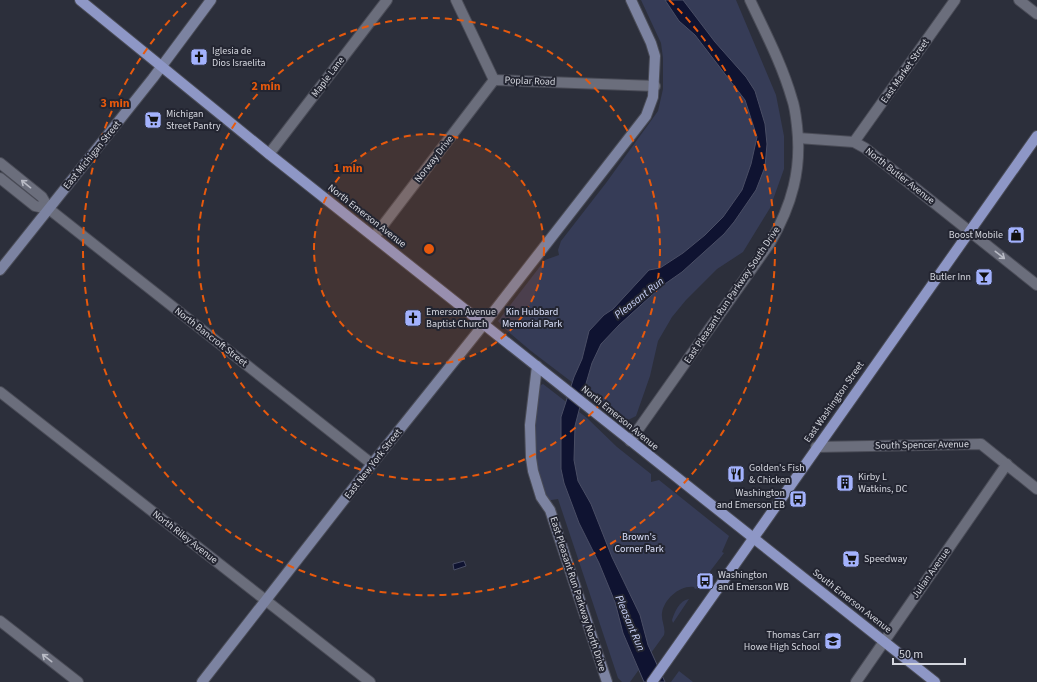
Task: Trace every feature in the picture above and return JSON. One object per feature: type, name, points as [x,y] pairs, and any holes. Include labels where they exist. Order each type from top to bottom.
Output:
[{"type":"main road","name":"North Emerson Avenue","points":[[80,0],[269,154],[754,538]]},
{"type":"main road","name":"East Michigan Street","points":[[0,270],[161,67],[211,0]]},
{"type":"main road","points":[[631,0],[647,33],[653,50],[655,86]]},
{"type":"main road","name":"East New York Street","points":[[202,682],[640,124],[651,106],[655,86]]},
{"type":"main road","name":"East Washington Street","points":[[652,682],[1037,136]]},
{"type":"main road","name":"East Pleasant Run Parkway North Drive","points":[[537,366],[530,425],[530,448],[533,472],[541,497],[550,510],[607,682]]},
{"type":"main road","name":"South Emerson Avenue","points":[[754,538],[935,682]]},
{"type":"street","name":"Maple Lane","points":[[269,154],[387,0]]},
{"type":"street","name":"Poplar Road","points":[[456,0],[494,80],[655,86]]},
{"type":"street","name":"East Pleasant Run Parkway South Drive","points":[[630,441],[776,233],[786,212],[793,191],[798,168],[798,138],[792,100],[786,81],[750,0]]},
{"type":"street","name":"East Market Street","points":[[854,142],[955,0]]},
{"type":"street","points":[[1019,0],[1037,14]]},
{"type":"street","name":"Norway Drive","points":[[374,237],[494,80]]},
{"type":"street","name":"North Butler Avenue","points":[[798,138],[854,142],[869,151],[1037,285]]},
{"type":"street","name":"North Bancroft Street","points":[[0,163],[42,197],[49,209],[372,464]]},
{"type":"street","name":"North Bancroft Street","points":[[0,178],[35,206],[49,209]]},
{"type":"street","name":"North Riley Avenue","points":[[0,392],[370,682]]},
{"type":"street","name":"South Spencer Avenue","points":[[816,448],[981,444],[1037,488]]},
{"type":"street","name":"Julian Avenue","points":[[856,682],[1007,464]]},
{"type":"street","points":[[0,621],[78,682]]},
{"type":"green space","name":"Kin Hubbard Memorial Park","points":[[641,0],[736,0],[776,95],[784,136],[784,169],[770,208],[743,252],[717,269],[686,300],[672,317],[658,341],[650,376],[636,416],[623,421],[531,351],[498,321],[545,260],[559,255],[558,250],[561,241],[606,183],[658,111],[663,89],[663,58],[661,43]]},
{"type":"green space","name":"Brown's Corner Park","points":[[543,384],[587,418],[617,447],[651,474],[651,482],[659,480],[729,536],[722,552],[724,553],[705,578],[703,577],[700,581],[702,583],[698,588],[683,588],[669,598],[663,608],[662,613],[664,635],[630,682],[622,682],[618,678],[558,499],[545,501],[535,463],[533,422],[538,389]]},
{"type":"green space","points":[[689,599],[673,623],[672,620],[678,607]]},
{"type":"green space","points":[[679,671],[693,682],[671,682]]},
{"type":"water","name":"Pleasant Run","points":[[665,0],[683,0],[715,42],[746,77],[755,91],[765,124],[767,144],[765,167],[756,190],[734,222],[724,234],[682,272],[662,286],[619,325],[601,344],[592,363],[575,426],[574,460],[578,481],[591,504],[612,557],[640,615],[648,645],[665,682],[644,682],[623,633],[615,602],[599,563],[579,523],[564,483],[561,469],[561,417],[574,377],[582,359],[589,331],[604,315],[613,309],[649,270],[660,268],[683,253],[705,235],[723,217],[742,190],[751,164],[757,137],[745,100],[695,35],[679,21]]},
{"type":"water","points":[[464,561],[466,566],[454,570],[453,564]]},
{"type":"place","name":"Iglesia de Dios Israelita","points":[[199,57]]},
{"type":"place","name":"Michigan Street Pantry","points":[[153,120]]},
{"type":"place","name":"Boost Mobile","points":[[1016,235]]},
{"type":"place","name":"Butler Inn","points":[[984,277]]},
{"type":"place","name":"Emerson Avenue Baptist Church","points":[[413,318]]},
{"type":"place","name":"Golden's Fish & Chicken","points":[[736,474]]},
{"type":"place","name":"Kirby L Watkins, DC","points":[[845,483]]},
{"type":"place","name":"Washington and Emerson EB","points":[[798,499]]},
{"type":"place","name":"Speedway","points":[[851,559]]},
{"type":"place","name":"Washington and Emerson WB","points":[[705,581]]},
{"type":"place","name":"Thomas Carr Howe High School","points":[[833,641]]}]
